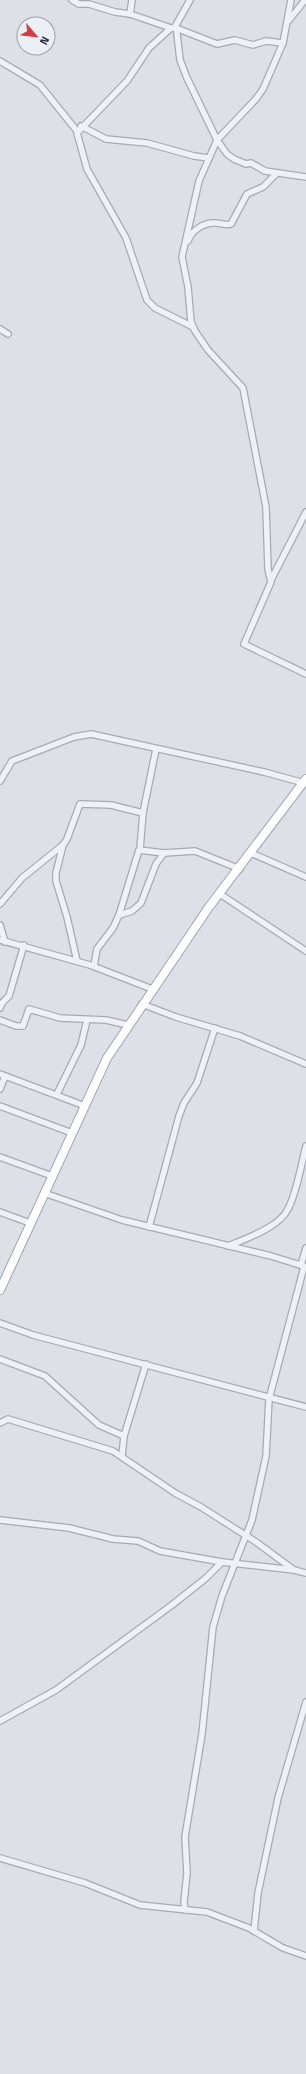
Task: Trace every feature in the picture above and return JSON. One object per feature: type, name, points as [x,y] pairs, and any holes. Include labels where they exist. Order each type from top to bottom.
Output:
[{"type":"main road","points":[[0,1290],[3,1276],[30,1224],[107,1058],[152,989],[220,894],[305,781]]},
{"type":"street","points":[[72,0],[79,4],[89,4],[115,12],[130,14],[217,44],[235,40],[253,44],[266,41],[283,43]]},
{"type":"street","points":[[130,14],[132,0]]},
{"type":"street","points":[[190,0],[174,28],[149,48],[127,80],[80,129],[76,136],[87,169],[126,238],[147,300],[155,308],[193,327]]},
{"type":"street","points":[[271,580],[268,569],[266,507],[243,388],[208,350],[193,327],[182,257],[195,196],[217,140],[261,94],[283,43],[291,0]]},
{"type":"street","points":[[288,21],[305,0]]},
{"type":"street","points":[[174,28],[180,60],[186,78],[217,140],[227,154],[246,164],[252,163],[260,169],[306,177]]},
{"type":"street","points":[[0,60],[40,86],[80,129],[106,139],[147,143],[194,156],[210,158]]},
{"type":"street","points":[[188,241],[191,234],[203,225],[214,222],[226,225],[231,224],[247,194],[263,187],[277,173]]},
{"type":"street","points":[[0,329],[8,334]]},
{"type":"street","points":[[306,512],[271,580],[244,644],[306,674]]},
{"type":"street","points":[[0,782],[12,761],[86,734],[94,734],[305,781]]},
{"type":"street","points":[[94,966],[96,949],[113,928],[119,915],[129,886],[137,852],[140,849],[143,813],[156,749]]},
{"type":"street","points":[[0,904],[22,878],[63,845],[67,839],[78,806],[82,803],[111,805],[143,813]]},
{"type":"street","points":[[63,845],[56,873],[56,881],[67,917],[77,961]]},
{"type":"street","points":[[140,849],[164,853],[195,851],[240,869]]},
{"type":"street","points":[[119,915],[132,911],[141,903],[156,864],[164,853]]},
{"type":"street","points":[[251,853],[306,877]]},
{"type":"street","points":[[220,894],[306,951]]},
{"type":"street","points":[[0,925],[3,941],[94,966],[152,989]]},
{"type":"street","points":[[0,1008],[2,1003],[9,996],[24,946]]},
{"type":"street","points":[[142,1004],[176,1017],[240,1036],[306,1064]]},
{"type":"street","points":[[0,1020],[10,1024],[22,1026],[29,1009],[60,1018],[106,1020],[128,1024]]},
{"type":"street","points":[[57,1094],[81,1045],[87,1020]]},
{"type":"street","points":[[149,1227],[184,1103],[198,1083],[215,1028]]},
{"type":"street","points":[[0,1089],[2,1075],[57,1094],[85,1106]]},
{"type":"street","points":[[0,1106],[72,1133]]},
{"type":"street","points":[[227,1246],[247,1239],[267,1228],[281,1218],[288,1210],[306,1146]]},
{"type":"street","points":[[0,1157],[52,1176]]},
{"type":"street","points":[[44,1193],[122,1220],[271,1256],[304,1266]]},
{"type":"street","points":[[0,1212],[30,1224]]},
{"type":"street","points":[[185,1910],[184,1902],[187,1873],[185,1837],[202,1734],[213,1627],[234,1564],[238,1559],[258,1498],[266,1456],[269,1399],[304,1266],[306,1248]]},
{"type":"street","points":[[0,1323],[33,1335],[306,1408]]},
{"type":"street","points":[[0,1358],[45,1376],[99,1425],[124,1436]]},
{"type":"street","points":[[122,1456],[124,1436],[146,1364]]},
{"type":"street","points":[[0,1423],[8,1419],[113,1451],[175,1494],[201,1507],[246,1536],[294,1570]]},
{"type":"street","points":[[0,1520],[69,1528],[112,1539],[138,1541],[160,1551],[234,1564],[294,1570],[306,1573]]},
{"type":"street","points":[[0,1721],[56,1690],[172,1605],[206,1578],[222,1562]]},
{"type":"street","points":[[254,1931],[258,1893],[278,1798],[306,1702]]},
{"type":"street","points":[[299,1727],[306,1723]]},
{"type":"street","points":[[0,1858],[85,1883],[140,1905],[207,1912],[254,1931],[283,1948],[306,1956]]}]
